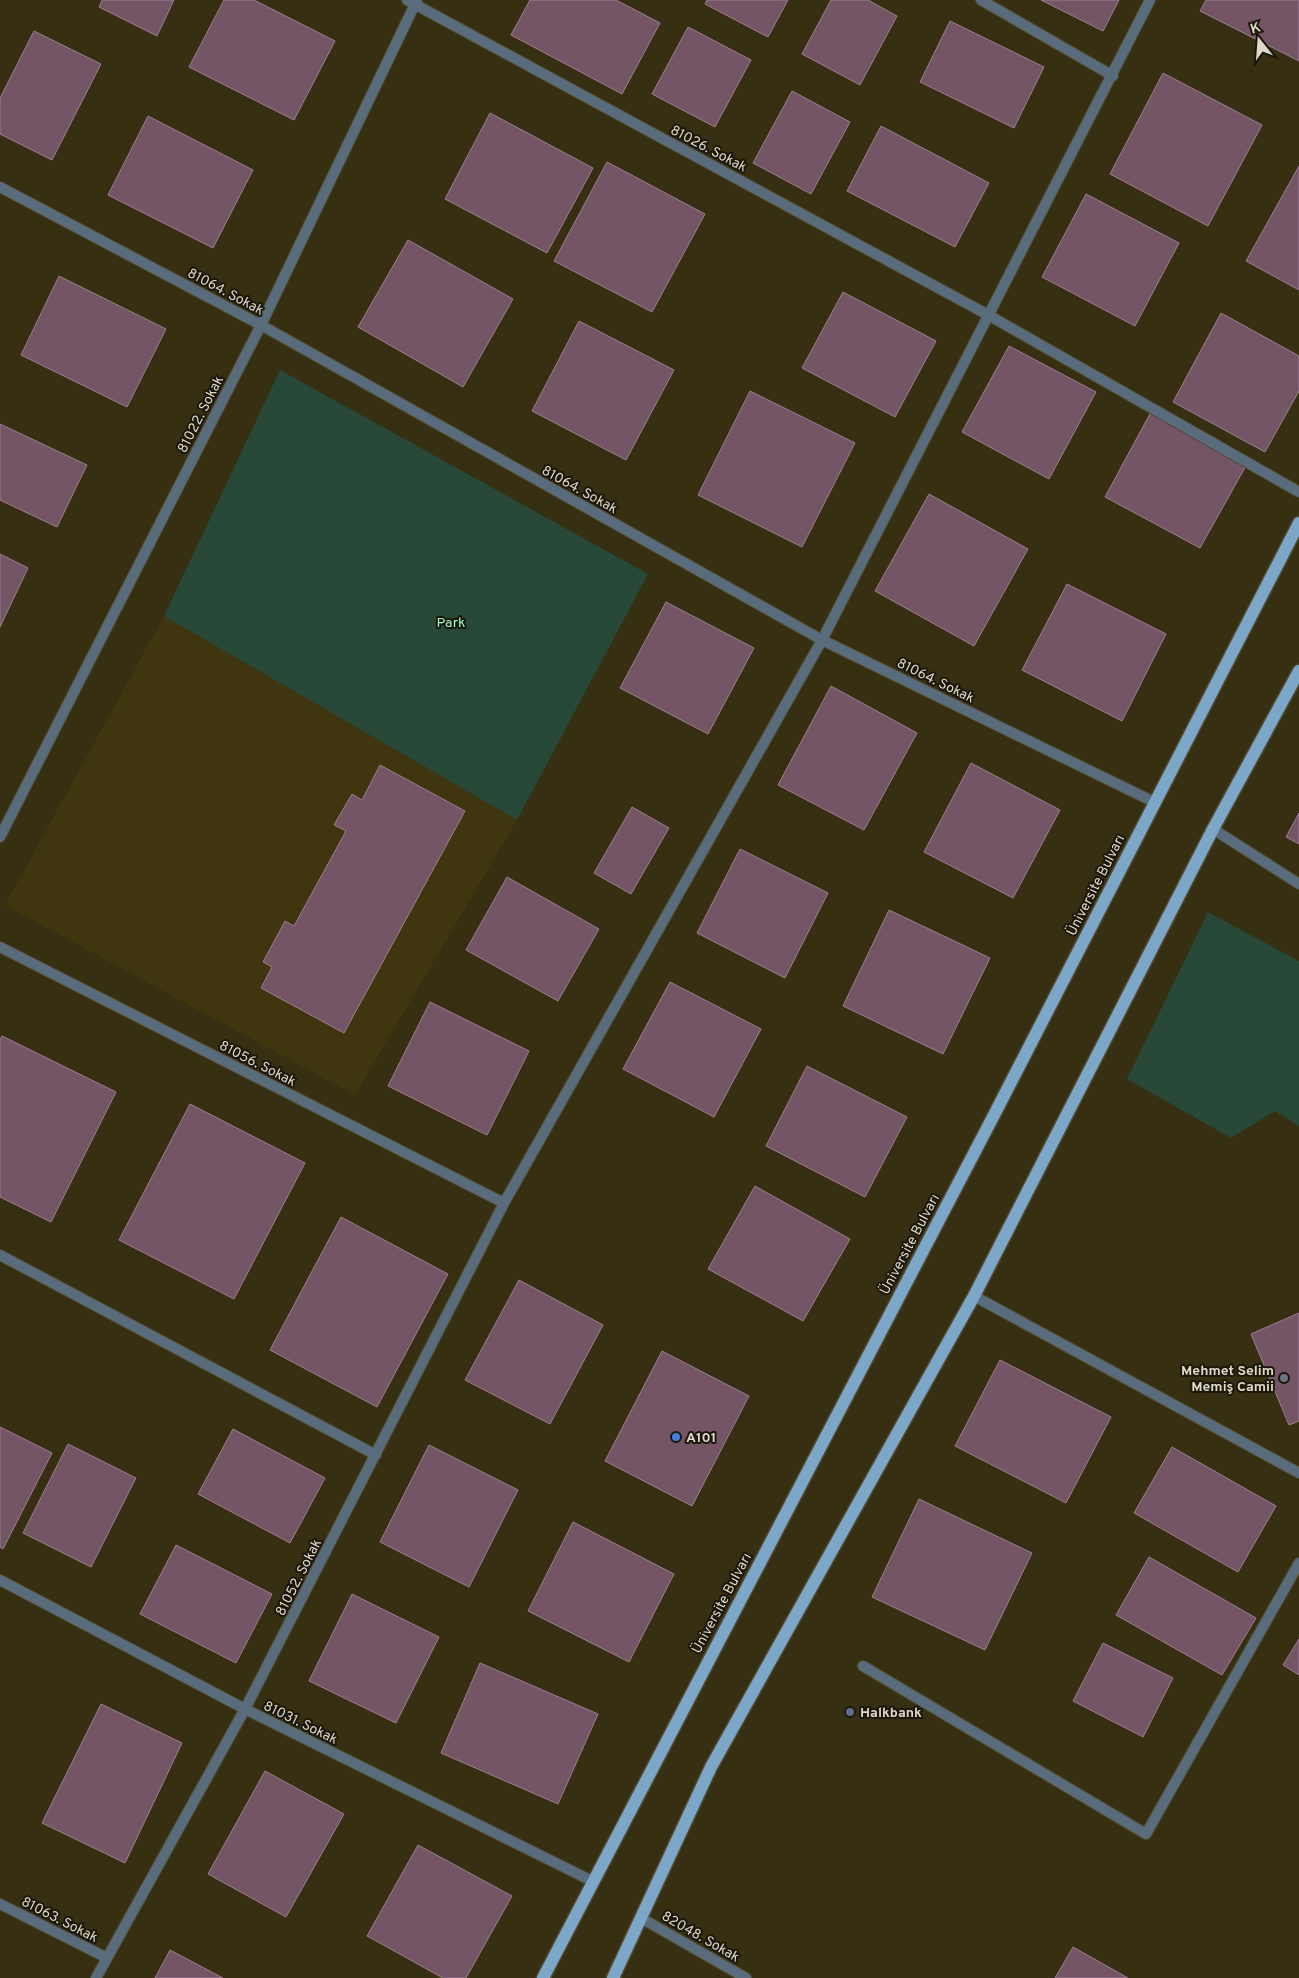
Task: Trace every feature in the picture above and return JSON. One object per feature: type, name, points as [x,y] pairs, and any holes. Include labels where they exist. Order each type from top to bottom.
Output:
[{"type":"main road","name":"Üniversite Bulvarı","points":[[543,1978],[994,1115],[1299,523]]},
{"type":"main road","points":[[613,1978],[712,1767],[974,1296],[1213,829],[1299,671]]},
{"type":"street","points":[[981,0],[1113,76]]},
{"type":"street","name":"81052. Sokak","points":[[96,1978],[245,1709],[504,1203],[822,640],[1113,76],[1150,0]]},
{"type":"street","name":"81026. Sokak","points":[[413,1],[990,316],[1299,492]]},
{"type":"street","name":"81022. Sokak","points":[[0,838],[261,325],[413,1]]},
{"type":"street","name":"81064. Sokak","points":[[0,187],[261,325],[822,640],[1154,802]]},
{"type":"street","points":[[1213,829],[1299,884]]},
{"type":"street","name":"81056. Sokak","points":[[0,947],[504,1203]]},
{"type":"street","points":[[0,1255],[376,1455]]},
{"type":"street","points":[[974,1296],[1299,1473]]},
{"type":"street","points":[[863,1666],[1146,1834],[1299,1563]]},
{"type":"street","name":"81031. Sokak","points":[[0,1580],[245,1709],[594,1882]]},
{"type":"street","name":"81063. Sokak","points":[[0,1904],[107,1958]]},
{"type":"street","name":"82048. Sokak","points":[[641,1918],[746,1978]]},
{"type":"shaded area","points":[[164,616],[517,820],[355,1095],[5,905]]},
{"type":"green space","name":"Park","points":[[280,370],[648,574],[517,820],[164,616]]},
{"type":"green space","points":[[1208,912],[1299,961],[1299,1126],[1275,1111],[1231,1138],[1127,1079]]},
{"type":"building","points":[[102,0],[174,0],[157,36],[99,7]]},
{"type":"building","points":[[224,0],[254,0],[335,41],[294,120],[189,67]]},
{"type":"building","points":[[530,0],[616,0],[660,23],[622,94],[511,35]]},
{"type":"building","points":[[707,0],[788,0],[768,37],[705,4]]},
{"type":"building","points":[[831,0],[868,0],[897,16],[860,85],[802,54]]},
{"type":"building","points":[[1041,0],[1119,0],[1103,31]]},
{"type":"building","points":[[1206,0],[1299,0],[1299,61],[1200,11]]},
{"type":"building","points":[[950,21],[1044,67],[1014,128],[920,82]]},
{"type":"building","points":[[688,27],[751,60],[715,127],[652,94]]},
{"type":"building","points":[[34,31],[101,64],[52,160],[0,134],[0,98]]},
{"type":"building","points":[[1163,73],[1262,125],[1208,226],[1110,174]]},
{"type":"building","points":[[792,91],[850,122],[811,194],[753,163]]},
{"type":"building","points":[[490,113],[593,168],[547,253],[445,199]]},
{"type":"building","points":[[148,116],[253,170],[213,248],[108,195]]},
{"type":"building","points":[[881,126],[989,183],[955,247],[847,191]]},
{"type":"building","points":[[607,162],[705,214],[652,312],[554,261]]},
{"type":"building","points":[[1299,166],[1299,290],[1246,261]]},
{"type":"building","points":[[1086,194],[1179,243],[1135,326],[1042,277]]},
{"type":"building","points":[[408,240],[513,299],[463,387],[358,327]]},
{"type":"building","points":[[59,276],[166,329],[127,407],[21,355]]},
{"type":"building","points":[[843,292],[936,341],[895,417],[802,368]]},
{"type":"building","points":[[1221,313],[1299,356],[1299,391],[1265,452],[1173,402]]},
{"type":"building","points":[[579,321],[674,370],[626,460],[532,411]]},
{"type":"building","points":[[1009,346],[1096,392],[1049,479],[962,432]]},
{"type":"building","points":[[750,391],[855,443],[802,547],[698,495]]},
{"type":"building","points":[[1151,412],[1247,464],[1200,548],[1105,497]]},
{"type":"building","points":[[0,424],[87,465],[57,527],[0,500]]},
{"type":"building","points":[[929,494],[1028,549],[974,646],[875,591]]},
{"type":"building","points":[[0,554],[28,568],[0,627]]},
{"type":"building","points":[[1067,584],[1166,634],[1122,721],[1022,670]]},
{"type":"building","points":[[666,602],[754,648],[708,734],[620,688]]},
{"type":"building","points":[[831,686],[917,733],[864,830],[778,785]]},
{"type":"building","points":[[971,763],[1060,810],[1013,898],[924,852]]},
{"type":"building","points":[[380,765],[465,811],[344,1033],[261,988],[272,967],[263,962],[285,921],[294,926],[346,831],[334,825],[352,794],[362,800]]},
{"type":"building","points":[[632,807],[669,828],[631,894],[594,873]]},
{"type":"building","points":[[1299,813],[1299,844],[1286,837]]},
{"type":"building","points":[[740,849],[828,893],[785,978],[697,933]]},
{"type":"building","points":[[507,877],[599,929],[558,1001],[466,950]]},
{"type":"building","points":[[889,910],[990,958],[943,1054],[843,1006]]},
{"type":"building","points":[[670,982],[761,1029],[714,1117],[623,1069]]},
{"type":"building","points":[[430,1002],[529,1051],[487,1135],[388,1086]]},
{"type":"building","points":[[2,1036],[116,1092],[51,1222],[0,1197],[0,1040]]},
{"type":"building","points":[[807,1066],[907,1117],[865,1197],[766,1146]]},
{"type":"building","points":[[190,1104],[305,1163],[234,1299],[119,1240]]},
{"type":"building","points":[[755,1186],[850,1239],[803,1321],[708,1269]]},
{"type":"building","points":[[341,1217],[448,1274],[377,1407],[270,1350]]},
{"type":"building","points":[[519,1280],[603,1325],[550,1424],[465,1380]]},
{"type":"building","name":"Mehmet Selim Memiş Camii","points":[[1299,1313],[1299,1421],[1289,1425],[1251,1334]]},
{"type":"building","points":[[662,1351],[749,1396],[692,1506],[605,1461]]},
{"type":"building","points":[[1000,1360],[1111,1417],[1066,1503],[955,1446]]},
{"type":"building","points":[[0,1427],[52,1453],[3,1549],[0,1547]]},
{"type":"building","points":[[233,1429],[325,1478],[290,1543],[198,1494]]},
{"type":"building","points":[[68,1444],[136,1478],[91,1567],[23,1533]]},
{"type":"building","points":[[429,1445],[518,1490],[469,1587],[380,1542]]},
{"type":"building","points":[[1172,1447],[1276,1506],[1238,1572],[1134,1513]]},
{"type":"building","points":[[919,1499],[1032,1553],[985,1650],[872,1597]]},
{"type":"building","points":[[573,1522],[674,1574],[629,1662],[528,1611]]},
{"type":"building","points":[[176,1545],[272,1594],[236,1663],[140,1614]]},
{"type":"building","points":[[1149,1557],[1256,1618],[1222,1675],[1116,1615]]},
{"type":"building","points":[[352,1594],[439,1637],[396,1723],[309,1681]]},
{"type":"building","points":[[1299,1639],[1299,1675],[1283,1665]]},
{"type":"building","points":[[1103,1643],[1173,1678],[1143,1737],[1073,1701]]},
{"type":"building","points":[[480,1663],[598,1714],[558,1804],[441,1753]]},
{"type":"building","points":[[101,1704],[182,1743],[125,1863],[42,1823]]},
{"type":"building","points":[[265,1771],[344,1814],[286,1917],[208,1874]]},
{"type":"building","points":[[418,1845],[512,1896],[466,1978],[443,1978],[367,1936]]},
{"type":"building","points":[[1073,1947],[1128,1978],[1055,1978]]},
{"type":"building","points":[[170,1950],[223,1978],[155,1978]]},
{"type":"place","name":"Mehmet Selim Memiş Camii","points":[[1284,1378]]},
{"type":"place","name":"A101","points":[[676,1437]]},
{"type":"place","name":"Halkbank","points":[[850,1712]]}]
